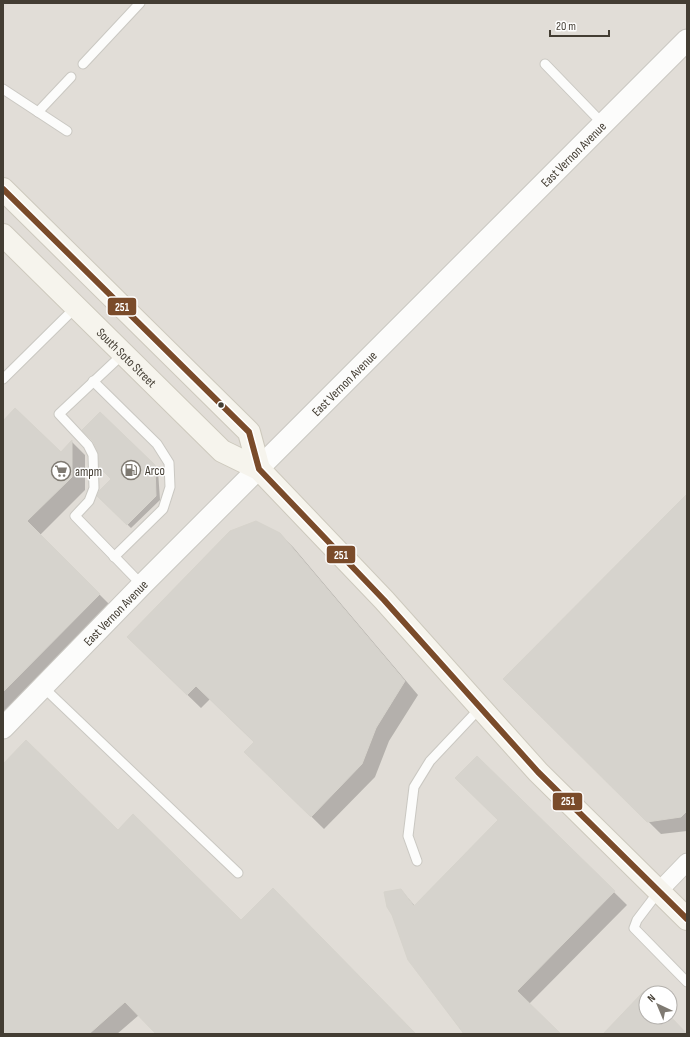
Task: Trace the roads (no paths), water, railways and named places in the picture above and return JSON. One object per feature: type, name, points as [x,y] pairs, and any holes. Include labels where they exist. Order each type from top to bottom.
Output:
[{"type":"main road","name":"South Soto Street","points":[[3,189],[249,432],[259,469]]},
{"type":"main road","name":"South Soto Street","points":[[3,235],[222,451],[259,469],[384,600],[538,772],[687,919]]},
{"type":"street","name":"East Vernon Avenue","points":[[3,728],[142,585],[687,40]]},
{"type":"street","points":[[659,891],[687,862]]},
{"type":"lane","points":[[83,64],[140,3]]},
{"type":"lane","points":[[545,64],[603,124]]},
{"type":"lane","points":[[38,112],[71,77]]},
{"type":"lane","points":[[3,89],[67,131]]},
{"type":"lane","points":[[3,379],[76,307]]},
{"type":"lane","points":[[124,353],[59,414],[88,445],[93,455],[94,488],[89,501],[74,516],[142,585]]},
{"type":"lane","points":[[93,381],[157,444],[169,463],[170,487],[163,509],[114,557]]},
{"type":"lane","points":[[42,688],[238,873]]},
{"type":"lane","points":[[417,861],[408,836],[414,787],[430,761],[480,708]]},
{"type":"lane","points":[[659,891],[637,920],[634,928],[687,982]]},
{"type":"place","name":"Arco","points":[[131,470]]},
{"type":"place","name":"ampm","points":[[61,471]]}]
